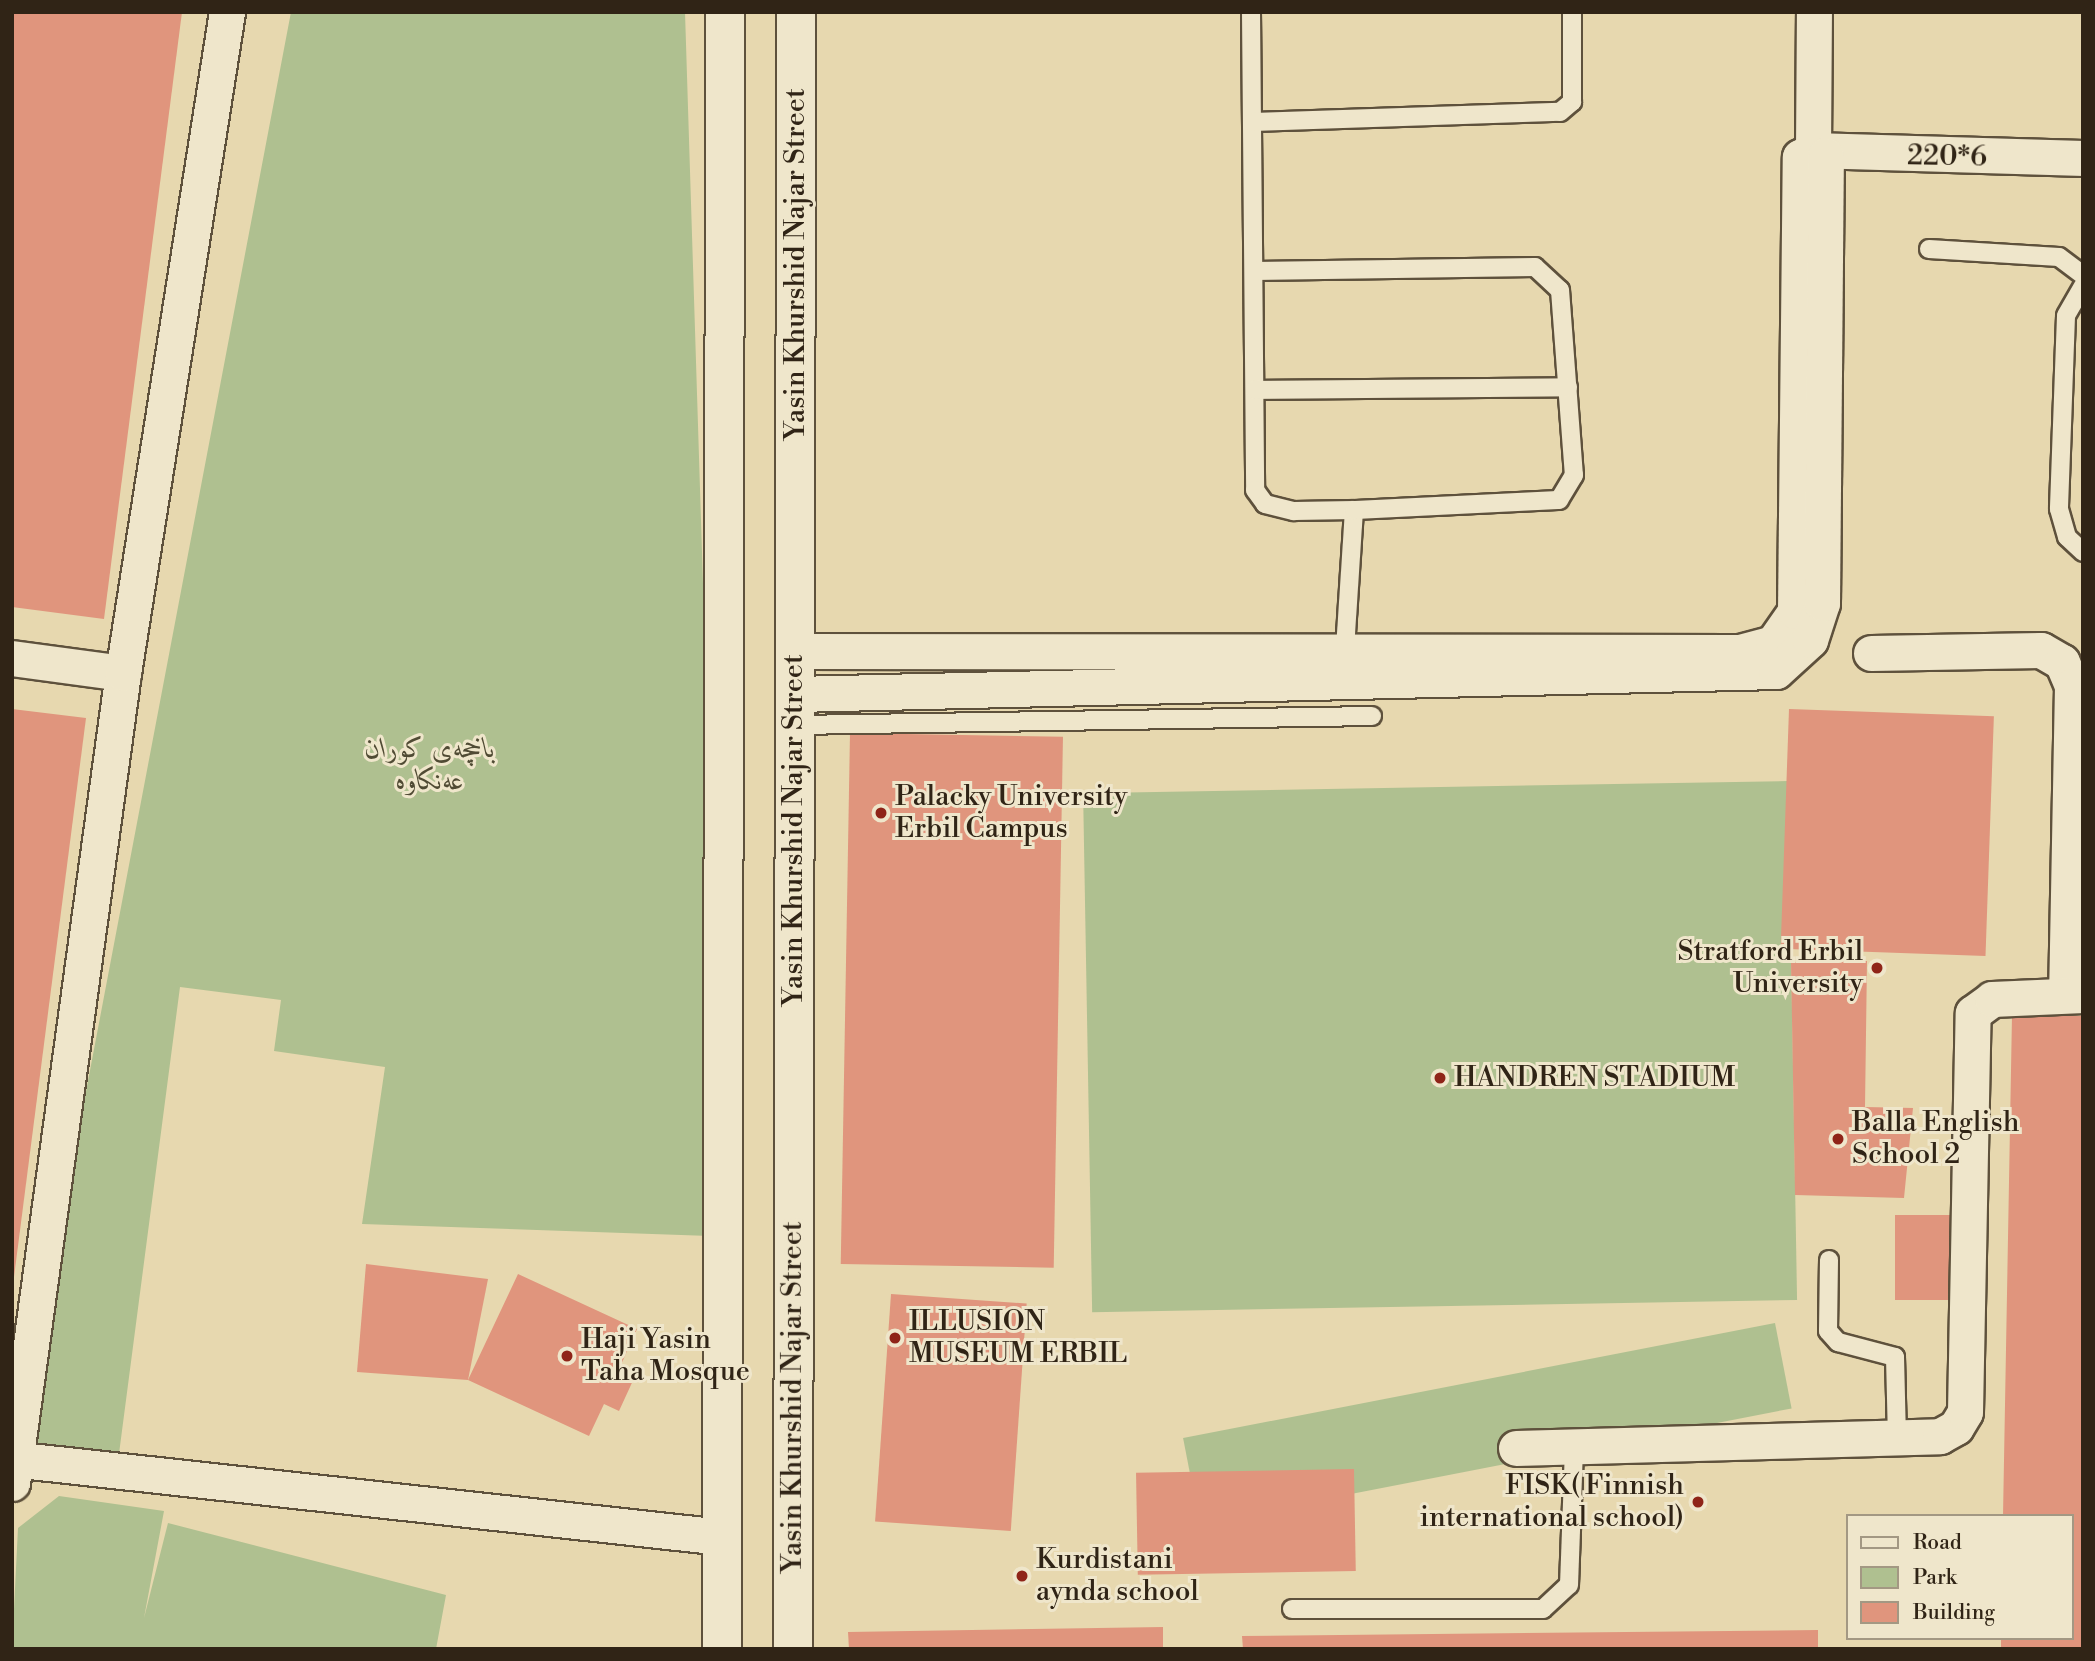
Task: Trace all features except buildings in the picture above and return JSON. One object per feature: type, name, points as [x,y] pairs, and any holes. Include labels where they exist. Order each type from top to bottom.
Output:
[{"type":"street","points":[[227,12],[123,673],[13,1467],[722,1537]]},
{"type":"street","points":[[722,1649],[724,12]]},
{"type":"street","name":"Yasin Khurshid Najar Street","points":[[793,1649],[796,12]]},
{"type":"street","points":[[795,709],[1776,671],[1810,640],[1822,603],[1813,155],[1814,12]]},
{"type":"street","points":[[795,651],[1740,652],[1766,647],[1785,633],[1795,606],[1813,155]]},
{"type":"street","name":"220*6","points":[[1813,155],[2083,158]]},
{"type":"street","points":[[1516,1448],[1897,1437],[1949,1433],[1965,1412],[1973,1013],[1992,999],[2074,995],[2072,686],[2062,662],[2041,650],[1871,653]]},
{"type":"street","points":[[12,658],[123,673]]},
{"type":"lane","points":[[1251,12],[1255,490],[1265,504],[1294,511],[1559,500],[1574,475],[1560,290],[1535,267],[1254,271]]},
{"type":"lane","points":[[1253,122],[1560,111],[1572,102],[1572,12]]},
{"type":"lane","points":[[1929,249],[2059,257],[2083,275]]},
{"type":"lane","points":[[2083,286],[2066,316],[2059,509],[2067,537],[2083,552]]},
{"type":"lane","points":[[1255,390],[1568,387]]},
{"type":"lane","points":[[1345,652],[1354,510]]},
{"type":"lane","points":[[795,709],[1372,716]]},
{"type":"lane","points":[[1829,1260],[1828,1331],[1838,1342],[1895,1357],[1897,1437]]},
{"type":"lane","points":[[1292,1609],[1542,1609],[1569,1585],[1574,1446]]},
{"type":"green space","name":"باخچەی کوران عەنکاوە","points":[[291,12],[685,12],[706,679],[710,1236],[362,1224],[385,1067],[274,1051],[281,1000],[180,987],[117,1469],[16,1460]]},
{"type":"green space","name":"HANDREN STADIUM","points":[[1788,781],[1797,1300],[1092,1312],[1083,793]]},
{"type":"green space","points":[[1775,1323],[1792,1408],[1200,1523],[1183,1438]]},
{"type":"green space","points":[[59,1496],[164,1511],[144,1618],[168,1523],[446,1595],[436,1649],[12,1649],[18,1528]]},
{"type":"place","name":"Palacky University Erbil Campus","points":[[881,813]]},
{"type":"place","name":"Stratford Erbil University","points":[[1877,968]]},
{"type":"place","name":"HANDREN STADIUM","points":[[1440,1078]]},
{"type":"place","name":"Balla English School 2","points":[[1838,1139]]},
{"type":"place","name":"ILLUSION MUSEUM ERBIL","points":[[895,1338]]},
{"type":"place","name":"Haji Yasin Taha Mosque","points":[[567,1356]]},
{"type":"place","name":"FISK( Finnish international school)","points":[[1698,1502]]},
{"type":"place","name":"Kurdistani aynda school","points":[[1022,1576]]}]
